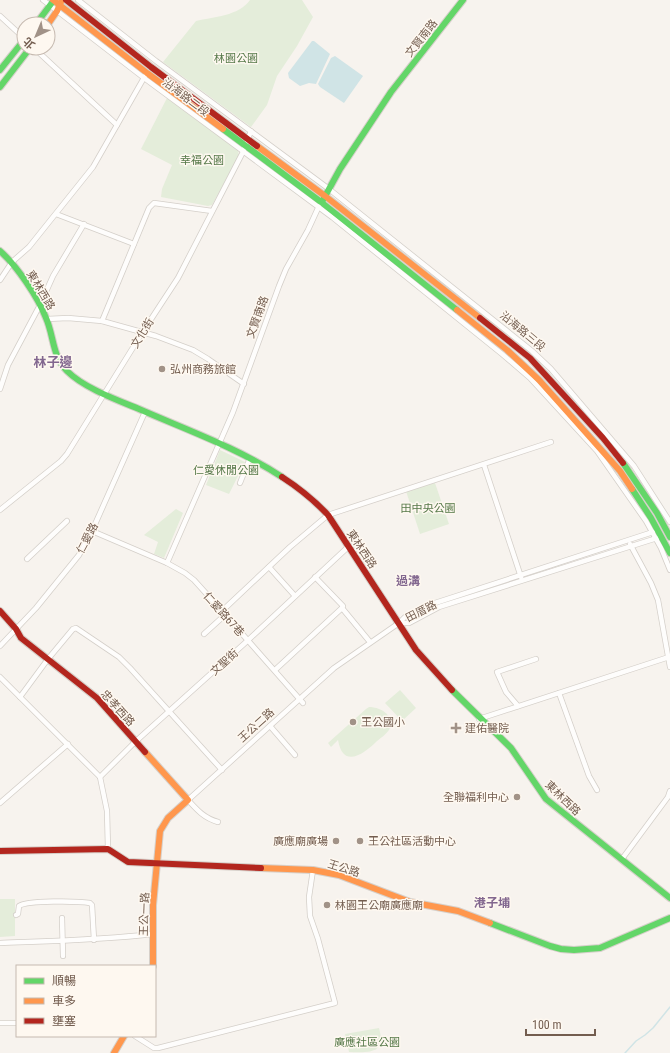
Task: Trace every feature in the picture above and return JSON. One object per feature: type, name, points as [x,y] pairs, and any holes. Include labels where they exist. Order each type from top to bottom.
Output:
[{"type":"street","name":"沿海路二段","points":[[43,0],[52,1],[60,5],[145,76],[320,205]]},
{"type":"street","name":"沿海路二段","points":[[66,0],[151,67],[325,196]]},
{"type":"street","name":"沿海路二段","points":[[78,0],[156,61],[329,189]]},
{"type":"street","name":"文賢南路","points":[[167,563],[233,412],[286,269],[341,167],[391,92],[463,0]]},
{"type":"street","points":[[42,16],[52,1]]},
{"type":"street","points":[[53,16],[60,5]]},
{"type":"street","points":[[0,16],[16,31]]},
{"type":"street","points":[[0,70],[16,49]]},
{"type":"street","points":[[0,87],[24,56]]},
{"type":"street","points":[[43,56],[117,125]]},
{"type":"street","points":[[0,280],[12,262],[29,247],[93,167],[145,76],[156,61]]},
{"type":"street","name":"文化街","points":[[0,510],[62,461],[67,454],[178,278],[252,131]]},
{"type":"street","name":"沿海路三段","points":[[329,189],[411,254],[514,341],[634,466],[670,522]]},
{"type":"street","name":"沿海路三段","points":[[325,196],[406,260],[546,364],[587,416]]},
{"type":"street","points":[[102,321],[149,208],[154,203],[212,211]]},
{"type":"street","points":[[320,205],[400,268],[533,377],[620,471],[663,533],[670,553]]},
{"type":"street","points":[[56,214],[134,244]]},
{"type":"street","points":[[0,389],[8,365],[40,305],[53,276],[84,224]]},
{"type":"street","name":"東林西路","points":[[0,251],[12,262],[40,305],[47,319],[59,361],[67,372],[77,380],[104,394],[219,442],[250,458],[302,490],[314,500],[328,516],[416,650],[479,719],[511,748],[546,799],[670,898]]},
{"type":"street","points":[[400,268],[411,254]]},
{"type":"street","points":[[47,319],[68,318],[102,321],[156,336],[193,350],[244,384]]},
{"type":"street","points":[[533,377],[546,364]]},
{"type":"street","name":"仁愛路","points":[[0,646],[36,608],[79,555],[92,531],[145,412]]},
{"type":"street","name":"沿海路三段","points":[[605,436],[626,467],[663,533]]},
{"type":"street","points":[[204,634],[224,612],[290,547],[328,516],[551,442]]},
{"type":"street","points":[[240,483],[250,458]]},
{"type":"street","points":[[484,465],[522,581]]},
{"type":"street","points":[[27,559],[67,520]]},
{"type":"street","name":"仁愛路67巷","points":[[92,531],[167,563],[194,580],[302,701]]},
{"type":"street","points":[[663,533],[670,570]]},
{"type":"street","name":"田厝路","points":[[399,623],[405,617],[435,603],[628,540],[663,533]]},
{"type":"street","name":"田厝路","points":[[399,623],[409,622],[439,607],[631,546],[663,533]]},
{"type":"street","points":[[628,540],[651,583],[658,600],[670,667]]},
{"type":"street","name":"文聖街","points":[[100,777],[135,742],[348,547]]},
{"type":"street","points":[[269,567],[295,596]]},
{"type":"street","points":[[316,577],[343,606],[342,608],[370,642]]},
{"type":"street","points":[[275,670],[342,608]]},
{"type":"street","name":"忠孝西路","points":[[0,611],[16,628],[21,638],[92,693],[202,815],[210,820],[218,822]]},
{"type":"street","name":"王公二路","points":[[156,863],[158,839],[162,824],[270,726],[302,701],[334,668],[399,623]]},
{"type":"street","points":[[20,697],[48,659],[76,628],[119,657],[222,770]]},
{"type":"street","points":[[479,719],[669,657]]},
{"type":"street","points":[[518,706],[506,692],[497,672],[536,659]]},
{"type":"street","points":[[0,676],[100,777],[106,811],[108,849],[0,851]]},
{"type":"street","points":[[559,693],[589,776],[597,790]]},
{"type":"street","points":[[270,726],[295,755]]},
{"type":"street","points":[[0,802],[68,744]]},
{"type":"street","points":[[622,859],[668,797],[670,791]]},
{"type":"street","name":"王公路","points":[[108,849],[128,862],[313,870],[339,875],[410,902],[458,911],[561,949],[574,950],[600,948],[670,918]]},
{"type":"street","name":"王公一路","points":[[153,965],[156,863]]},
{"type":"street","points":[[137,1037],[154,1048],[158,1048],[335,1003],[318,939],[310,916],[309,898],[313,870]]},
{"type":"street","points":[[16,915],[18,914],[20,906],[23,904],[42,902],[90,903],[92,905],[94,940]]},
{"type":"street","points":[[62,918],[63,956]]},
{"type":"street","points":[[0,943],[62,942],[111,939],[153,934]]},
{"type":"street","points":[[0,1023],[16,1023]]},
{"type":"street","points":[[114,1053],[123,1037]]},
{"type":"green space","name":"林園公園","points":[[250,0],[302,0],[313,17],[297,46],[277,76],[267,105],[251,127],[163,62],[196,21],[233,13]]},
{"type":"green space","name":"幸福公園","points":[[167,98],[238,150],[239,157],[212,205],[208,206],[161,197],[162,189],[172,165],[141,149]]},
{"type":"green space","name":"仁愛休閒公園","points":[[220,450],[245,462],[229,494],[206,485]]},
{"type":"green space","name":"田中央公園","points":[[435,483],[449,524],[420,534],[406,491]]},
{"type":"green space","points":[[176,509],[183,513],[164,558],[154,554],[158,542],[144,535]]},
{"type":"green space","points":[[400,690],[416,708],[402,721],[385,703]]},
{"type":"green space","points":[[369,707],[374,707],[386,713],[391,720],[389,730],[367,750],[355,756],[349,757],[345,754],[341,749],[338,740],[331,747],[328,743]]},
{"type":"green space","points":[[0,899],[15,899],[15,936],[0,937]]},
{"type":"green space","name":"廣應社區公園","points":[[379,1028],[381,1036],[380,1042],[375,1050],[349,1052],[345,1034]]},
{"type":"shaded area","points":[[312,41],[330,54],[316,84],[309,83],[300,86],[289,78],[288,73]]},
{"type":"shaded area","points":[[335,56],[363,76],[344,103],[320,87],[318,84],[331,58]]},
{"type":"waterway","points":[[625,1053],[636,1041],[653,1028],[670,1007]]},
{"type":"traffic: fast","points":[[42,16],[54,0]]},
{"type":"traffic: fast","points":[[323,200],[340,169],[391,92],[463,0]]},
{"type":"traffic: fast","points":[[0,70],[16,50]]},
{"type":"traffic: fast","points":[[0,87],[24,56]]},
{"type":"traffic: fast","points":[[223,129],[321,202],[457,310]]},
{"type":"traffic: fast","points":[[0,251],[20,273],[32,292],[49,325],[59,359],[62,365],[74,377],[101,393],[230,448],[282,477]]},
{"type":"traffic: fast","points":[[623,463],[657,513],[670,537]]},
{"type":"traffic: fast","points":[[632,489],[651,518],[670,553]]},
{"type":"traffic: fast","points":[[452,690],[511,748],[546,799],[670,898]]},
{"type":"traffic: fast","points":[[490,923],[550,946],[574,950],[600,948],[670,918]]},
{"type":"traffic: slow","points":[[53,0],[147,73],[223,129]]},
{"type":"traffic: slow","points":[[54,16],[61,2]]},
{"type":"traffic: slow","points":[[257,146],[325,196],[480,318]]},
{"type":"traffic: slow","points":[[457,310],[507,350],[539,380],[620,471],[632,489]]},
{"type":"traffic: slow","points":[[145,752],[188,800],[168,818],[160,831],[153,905],[153,965]]},
{"type":"traffic: slow","points":[[261,868],[313,870],[339,875],[410,902],[458,911],[490,923]]},
{"type":"traffic: slow","points":[[114,1053],[123,1037]]},
{"type":"traffic: jam","points":[[66,0],[151,67],[257,146]]},
{"type":"traffic: jam","points":[[480,318],[530,358],[603,438],[623,463]]},
{"type":"traffic: jam","points":[[282,477],[306,494],[328,515],[416,650],[452,690]]},
{"type":"traffic: jam","points":[[0,611],[16,629],[21,638],[97,698],[145,752]]},
{"type":"traffic: jam","points":[[0,851],[108,849],[128,862],[261,868]]},
{"type":"place","name":"弘州商務旅館","points":[[162,369]]},
{"type":"place","name":"王公國小","points":[[353,722]]},
{"type":"place","name":"建佑醫院","points":[[456,728]]},
{"type":"place","name":"全聯福利中心","points":[[517,797]]},
{"type":"place","name":"廣應廟廣場","points":[[336,841]]},
{"type":"place","name":"王公社區活動中心","points":[[360,841]]},
{"type":"place","name":"林園王公廟廣應廟","points":[[327,905]]},
{"type":"district","name":"林子邊","points":[[53,362]]},
{"type":"district","name":"過溝","points":[[408,581]]},
{"type":"district","name":"港子埔","points":[[492,903]]}]
